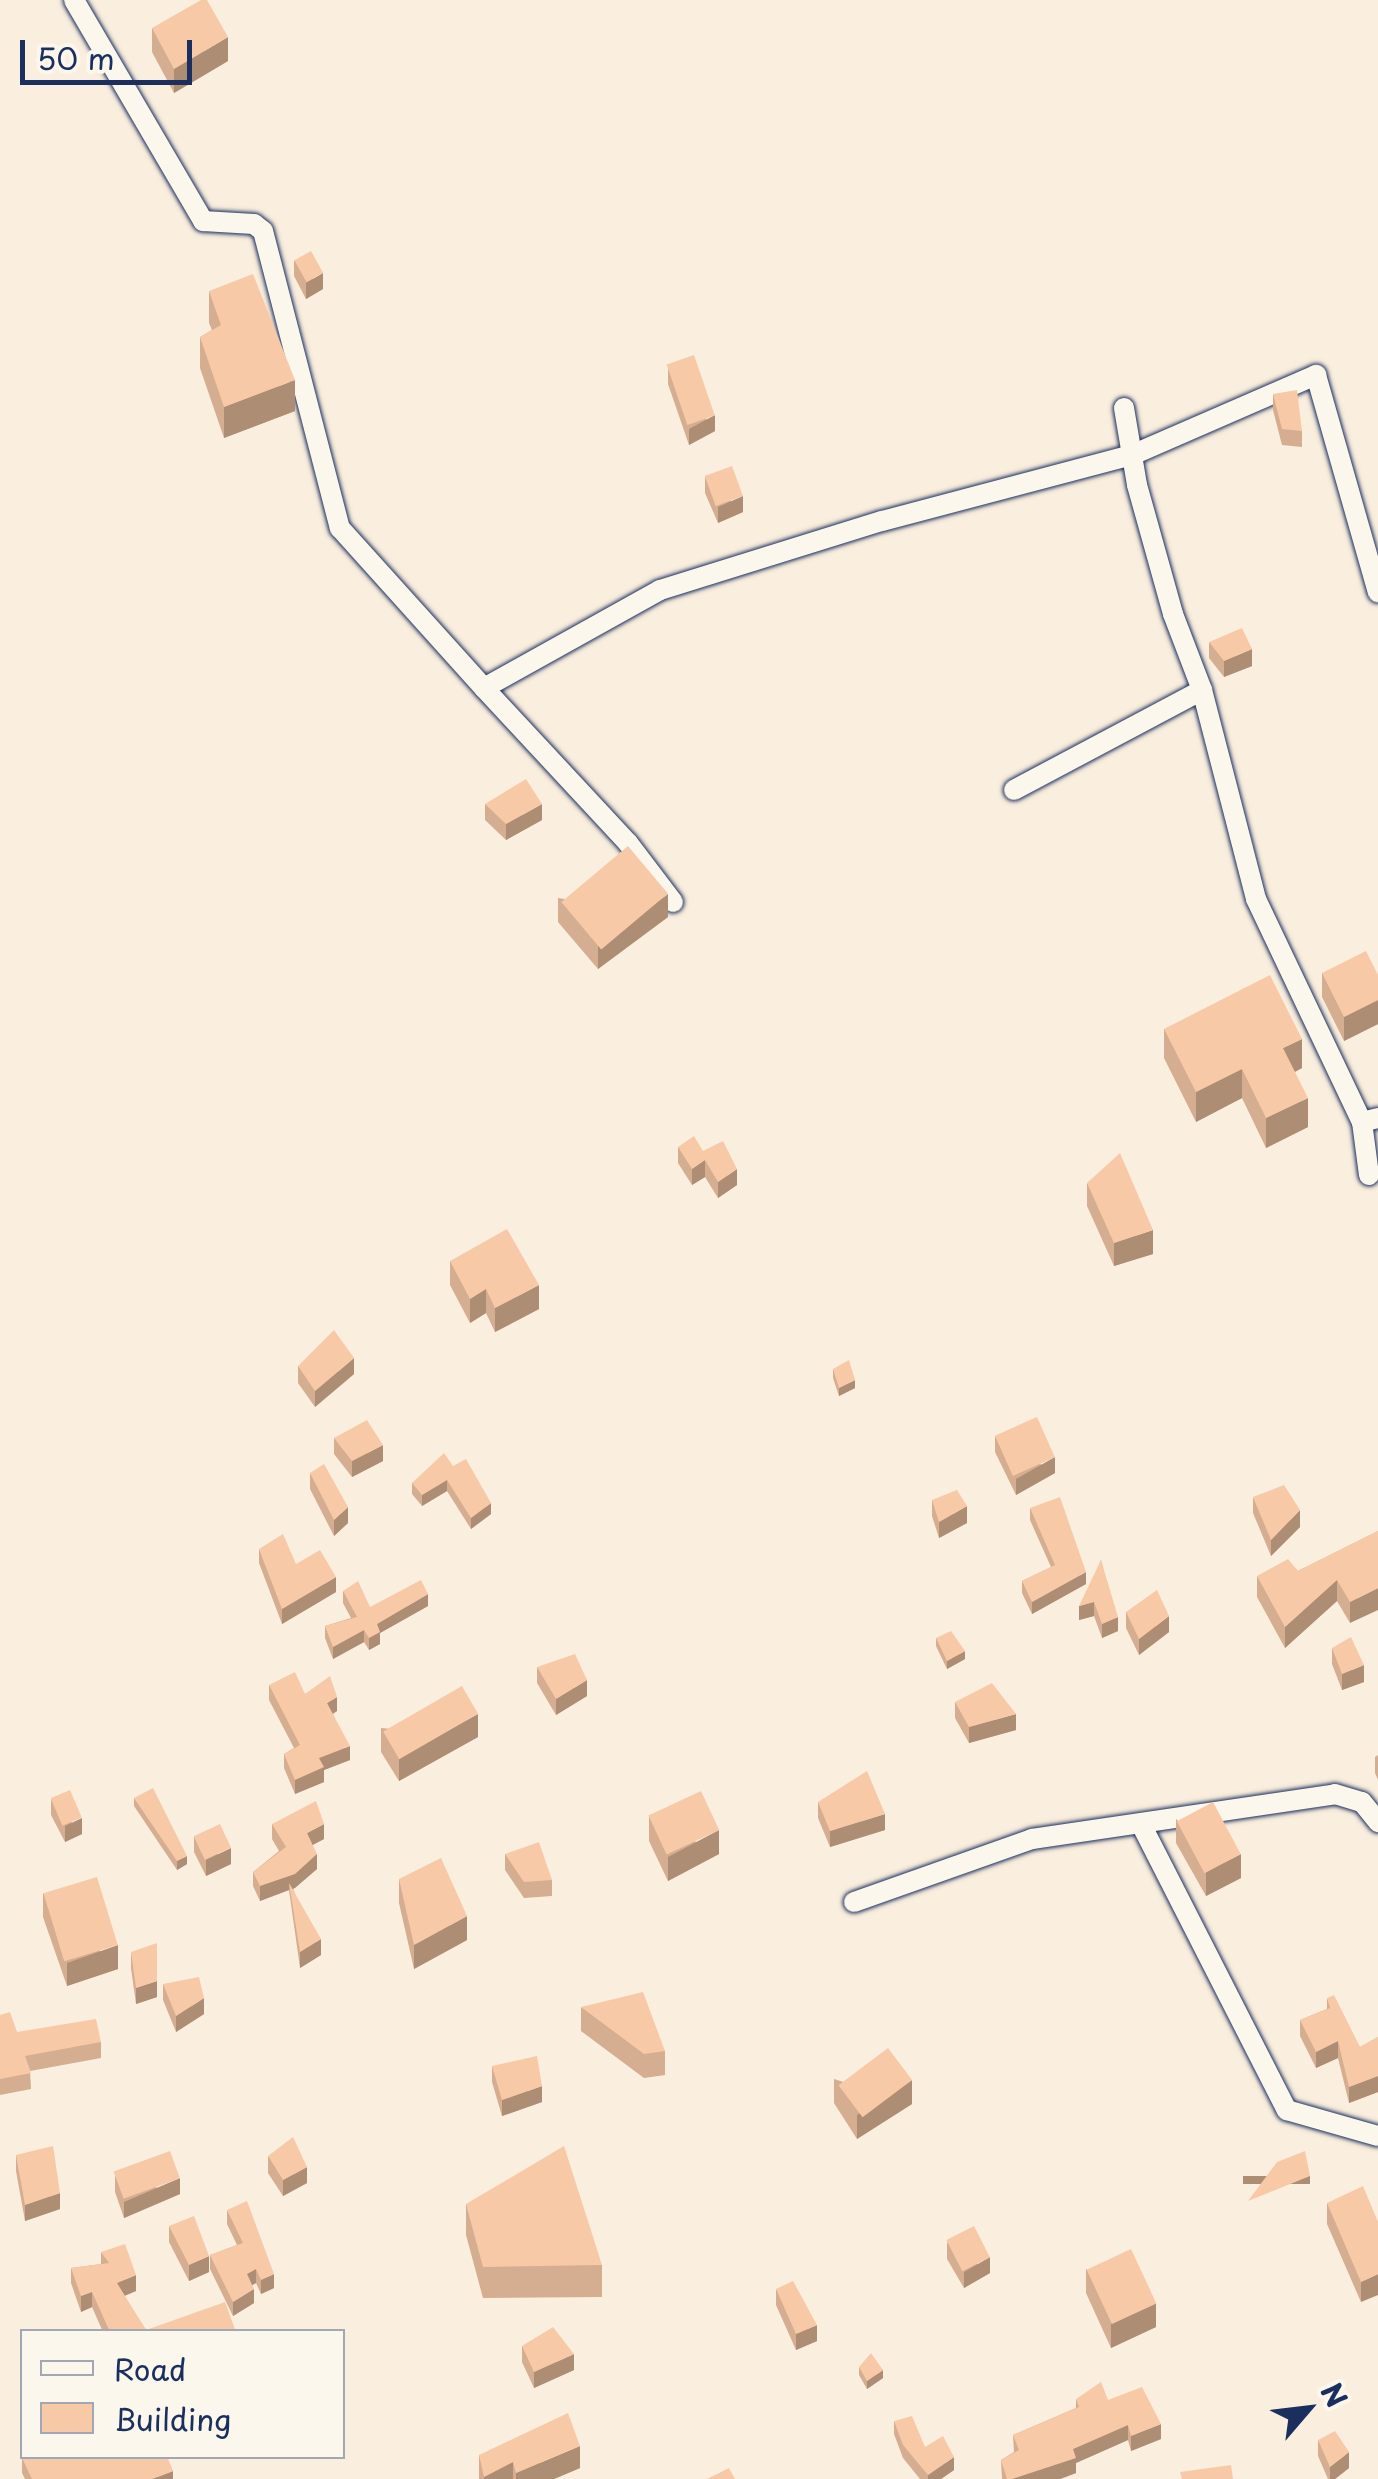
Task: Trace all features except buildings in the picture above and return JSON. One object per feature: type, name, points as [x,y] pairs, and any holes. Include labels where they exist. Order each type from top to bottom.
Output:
[{"type":"street","points":[[74,0],[202,221],[254,224],[264,231],[340,528],[628,843],[673,902]]},
{"type":"street","points":[[484,688],[660,590],[882,521],[1132,455],[1316,376],[1378,592]]},
{"type":"street","points":[[1124,408],[1172,614],[1202,690],[1256,899],[1370,1120],[1370,1175]]},
{"type":"street","points":[[1014,790],[1202,690]]},
{"type":"street","points":[[854,1902],[1032,1839],[1142,1826],[1335,1794],[1362,1802],[1378,1822]]},
{"type":"street","points":[[1142,1826],[1287,2110],[1378,2136]]}]
